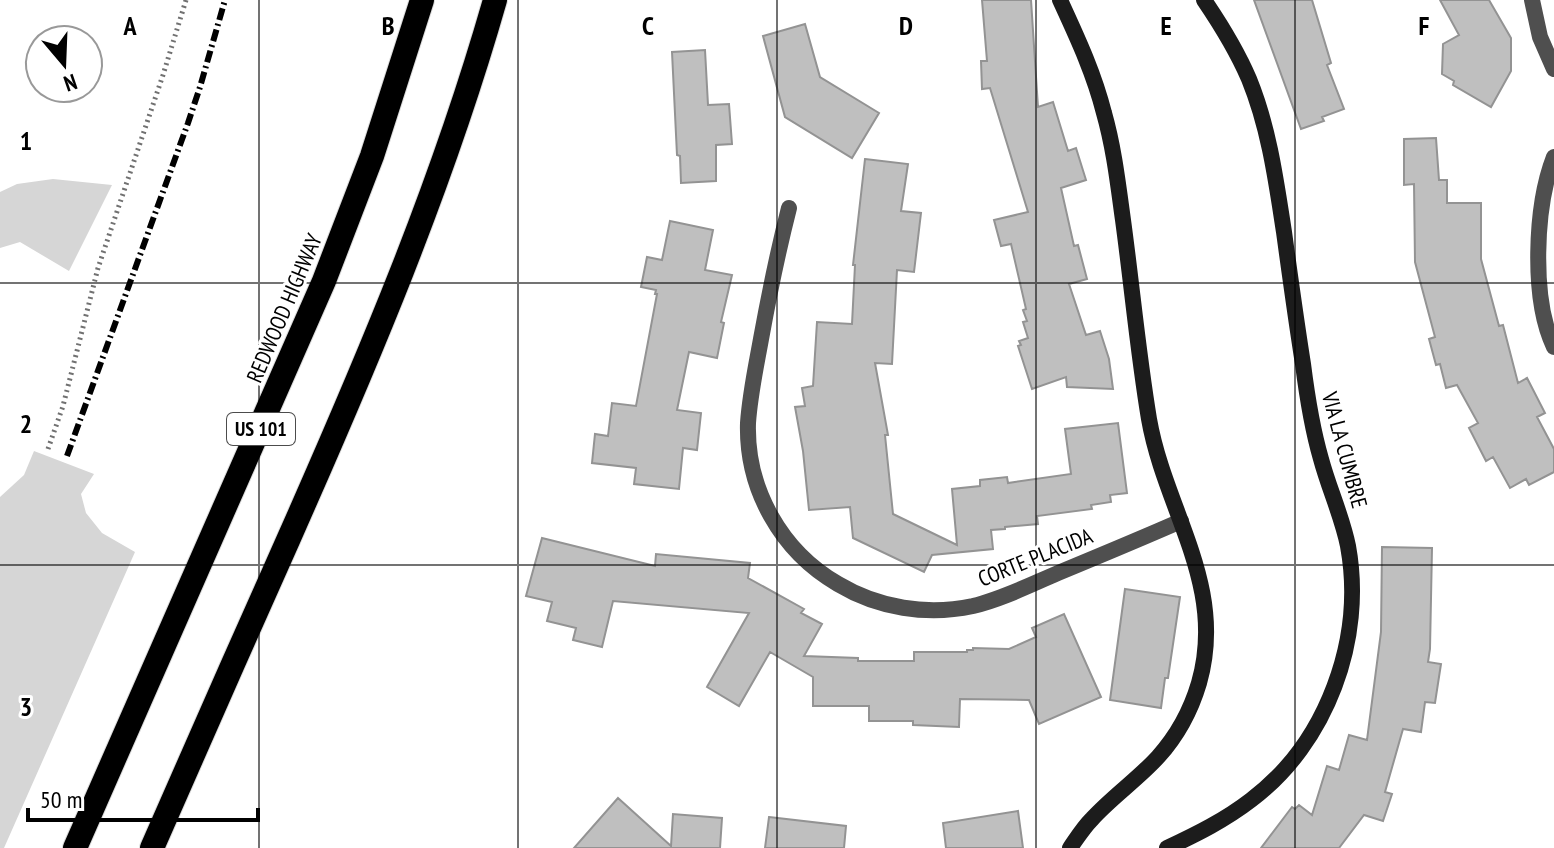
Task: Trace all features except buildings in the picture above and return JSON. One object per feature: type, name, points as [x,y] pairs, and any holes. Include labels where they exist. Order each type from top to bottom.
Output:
[{"type":"highway","name":"REDWOOD HIGHWAY","points":[[75,848],[324,281],[372,156],[422,0]]},
{"type":"highway","name":"US 101","points":[[152,848],[373,347],[441,170],[495,0]]},
{"type":"street","points":[[1060,0],[1093,76],[1110,138],[1149,419],[1159,459],[1196,566],[1205,605],[1205,647],[1198,686],[1181,724],[1160,755],[1089,822],[1070,848]]},
{"type":"street","name":"VIA LA CUMBRE","points":[[1167,848],[1239,810],[1269,785],[1296,756],[1317,724],[1332,692],[1347,640],[1351,608],[1347,543],[1310,415],[1277,178],[1268,137],[1248,77],[1204,0]]},
{"type":"street","points":[[1532,0],[1540,37],[1554,69]]},
{"type":"street","points":[[1554,157],[1541,214],[1539,264],[1545,325],[1554,347]]},
{"type":"street","name":"CORTE PLACIDA","points":[[789,208],[771,281],[750,398],[750,452],[754,478],[774,522],[805,561],[823,576],[855,593],[892,606],[917,610],[972,606],[1021,589],[1181,521]]},
{"type":"path","points":[[48,449],[63,406],[98,268],[186,0]]},
{"type":"shaded area","points":[[53,179],[112,185],[69,271],[20,242],[0,248],[0,192],[17,184]]},
{"type":"shaded area","points":[[34,451],[94,474],[81,494],[86,513],[102,533],[135,552],[4,848],[0,848],[0,497],[24,475]]},
{"type":"railway","points":[[67,456],[188,123],[225,0]]}]
